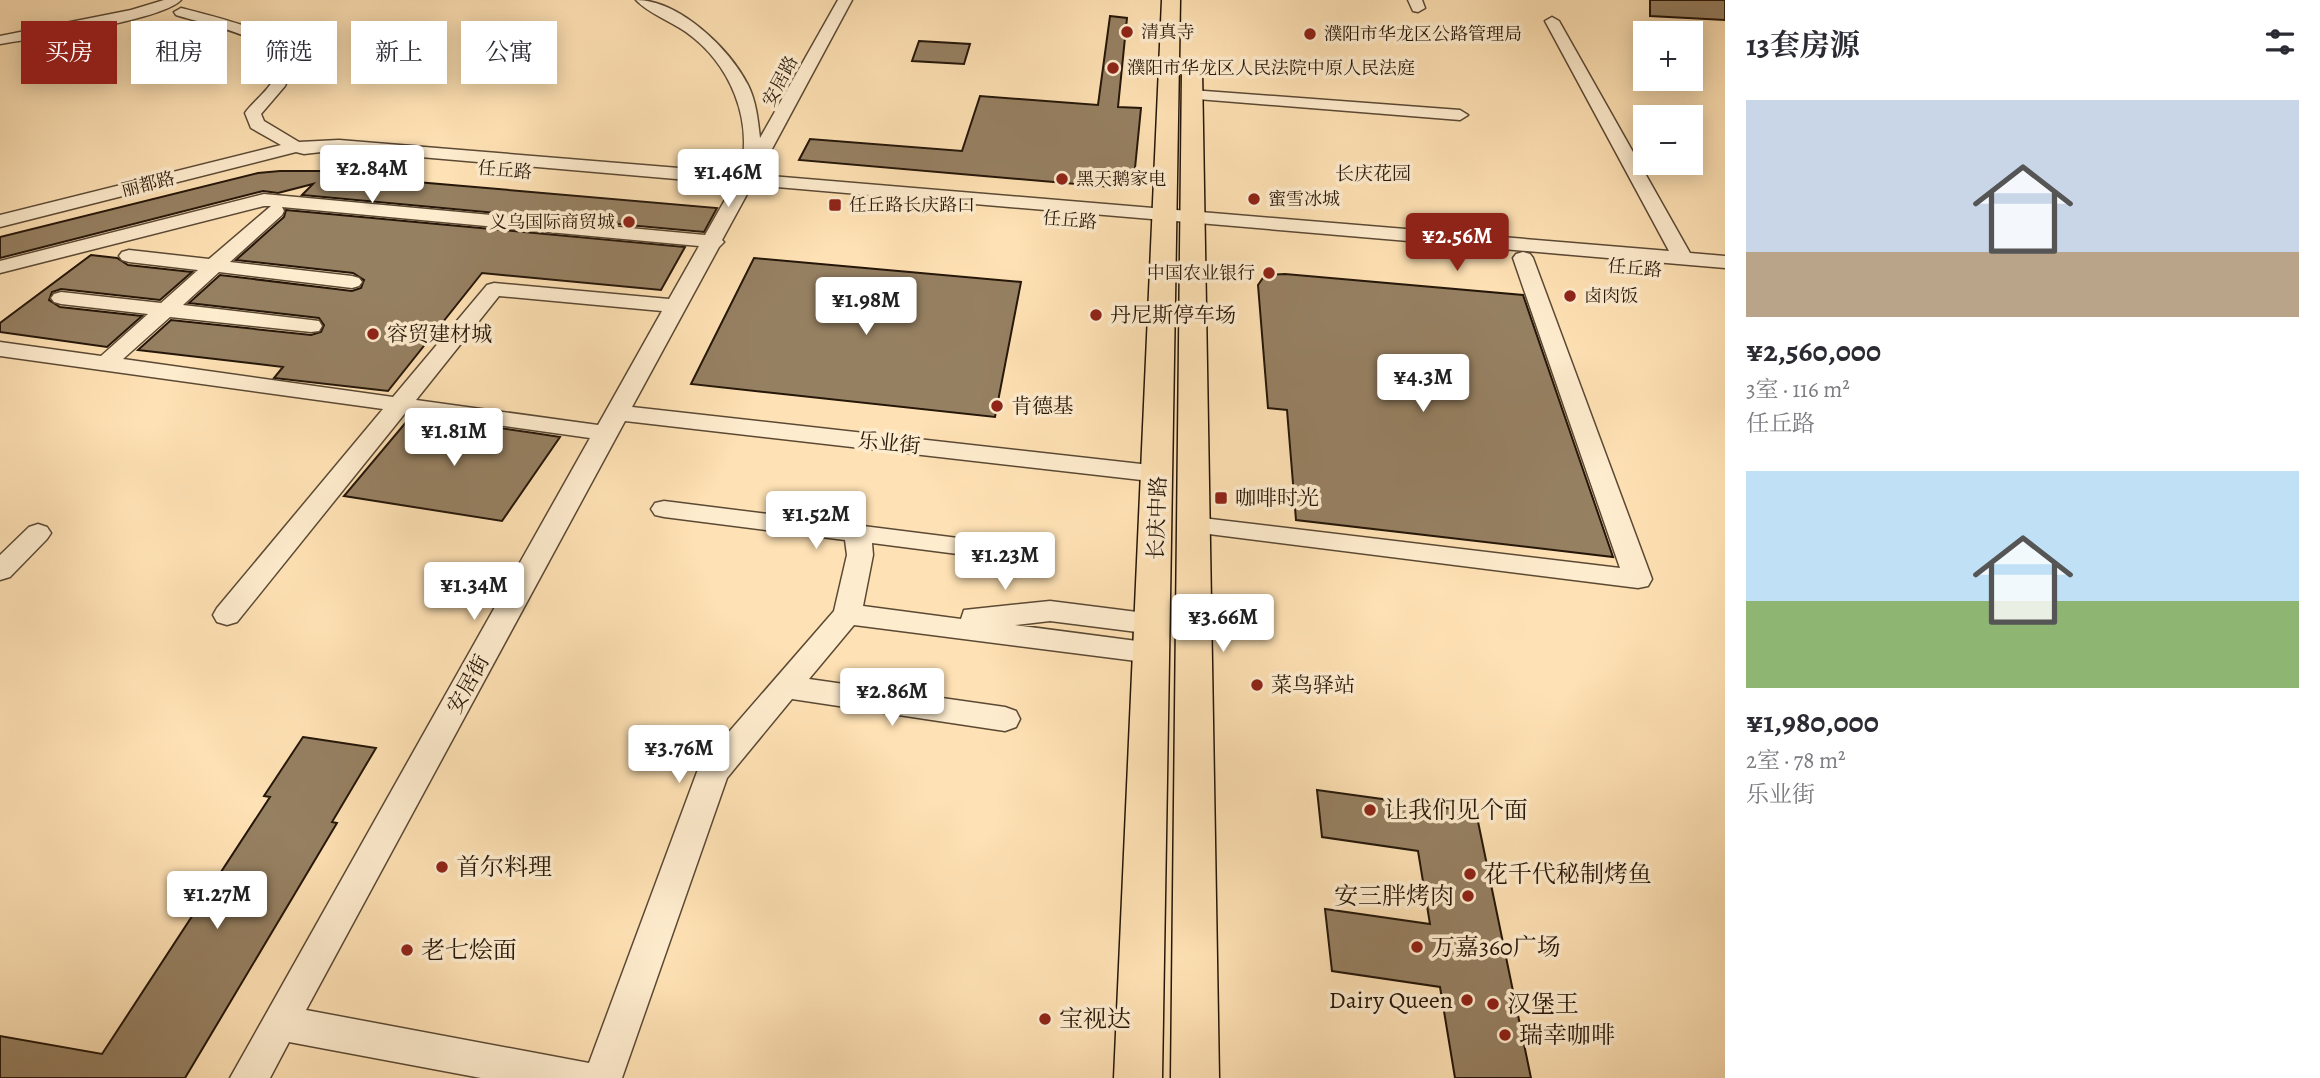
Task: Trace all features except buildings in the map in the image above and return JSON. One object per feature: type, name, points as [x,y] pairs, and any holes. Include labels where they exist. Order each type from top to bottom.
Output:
[{"type":"main road","name":"长庆中路","points":[[1171,0],[1194,525],[1195,1078]]},
{"type":"main road","name":"长庆中路","points":[[1138,1078],[1159,474],[1191,95],[1192,42]]},
{"type":"street","points":[[0,40],[200,0]]},
{"type":"street","points":[[643,0],[681,21],[728,63],[739,78],[747,95],[752,132],[745,185]]},
{"type":"street","name":"安居路","points":[[745,185],[845,0]]},
{"type":"street","points":[[178,6],[200,20],[255,32],[274,41],[284,53],[285,67],[279,83],[268,99],[253,113],[257,124],[296,148]]},
{"type":"street","points":[[1552,22],[1683,258]]},
{"type":"street","points":[[1191,95],[1460,115]]},
{"type":"street","name":"任丘路","points":[[296,148],[328,155],[745,185],[1180,223],[1523,258],[1724,274]]},
{"type":"street","name":"丽都路","points":[[0,221],[296,148]]},
{"type":"street","name":"安居街","points":[[249,1078],[745,185]]},
{"type":"street","points":[[0,267],[264,200],[714,242]]},
{"type":"street","points":[[105,364],[275,211]]},
{"type":"street","name":"任丘路","points":[[1180,223],[1683,258],[1724,274]]},
{"type":"street","points":[[129,256],[352,282]]},
{"type":"street","points":[[1194,525],[1638,579],[1523,258]]},
{"type":"street","points":[[227,615],[494,289],[678,306]]},
{"type":"street","points":[[61,298],[311,326]]},
{"type":"street","name":"乐业街","points":[[0,349],[399,405],[1159,474]]},
{"type":"street","points":[[664,509],[973,547]]},
{"type":"street","points":[[0,571],[38,533]]},
{"type":"street","points":[[603,1078],[713,772],[786,687],[849,607],[860,555],[858,533]]},
{"type":"street","points":[[849,607],[1153,638]]},
{"type":"street","points":[[786,687],[1005,719]]},
{"type":"street","points":[[279,1023],[581,1078]]},
{"type":"place","name":"清真寺","points":[[1127,32]]},
{"type":"place","name":"濮阳市华龙区公路管理局","points":[[1310,34]]},
{"type":"place","name":"濮阳市华龙区人民法院中原人民法庭","points":[[1113,68]]},
{"type":"place","name":"黑天鹅家电","points":[[1062,179]]},
{"type":"place","name":"蜜雪冰城","points":[[1254,199]]},
{"type":"place","name":"任丘路长庆路口","points":[[835,205]]},
{"type":"place","name":"义乌国际商贸城","points":[[629,222]]},
{"type":"place","name":"中国农业银行","points":[[1269,273]]},
{"type":"place","name":"卤肉饭","points":[[1570,296]]},
{"type":"place","name":"丹尼斯停车场","points":[[1096,315]]},
{"type":"place","name":"容贸建材城","points":[[373,334]]},
{"type":"place","name":"肯德基","points":[[997,406]]},
{"type":"place","name":"咖啡时光","points":[[1221,498]]},
{"type":"place","name":"菜鸟驿站","points":[[1257,685]]},
{"type":"place","name":"让我们见个面","points":[[1370,810]]},
{"type":"place","name":"首尔料理","points":[[442,867]]},
{"type":"place","name":"花千代秘制烤鱼","points":[[1470,874]]},
{"type":"place","name":"安三胖烤肉","points":[[1468,896]]},
{"type":"place","name":"万嘉360广场","points":[[1417,947]]},
{"type":"place","name":"老七烩面","points":[[407,950]]},
{"type":"place","name":"Dairy Queen","points":[[1467,1000]]},
{"type":"place","name":"汉堡王","points":[[1493,1004]]},
{"type":"place","name":"宝视达","points":[[1045,1019]]},
{"type":"place","name":"瑞幸咖啡","points":[[1505,1035]]},
{"type":"district","name":"长庆花园","points":[[1373,173]]}]
